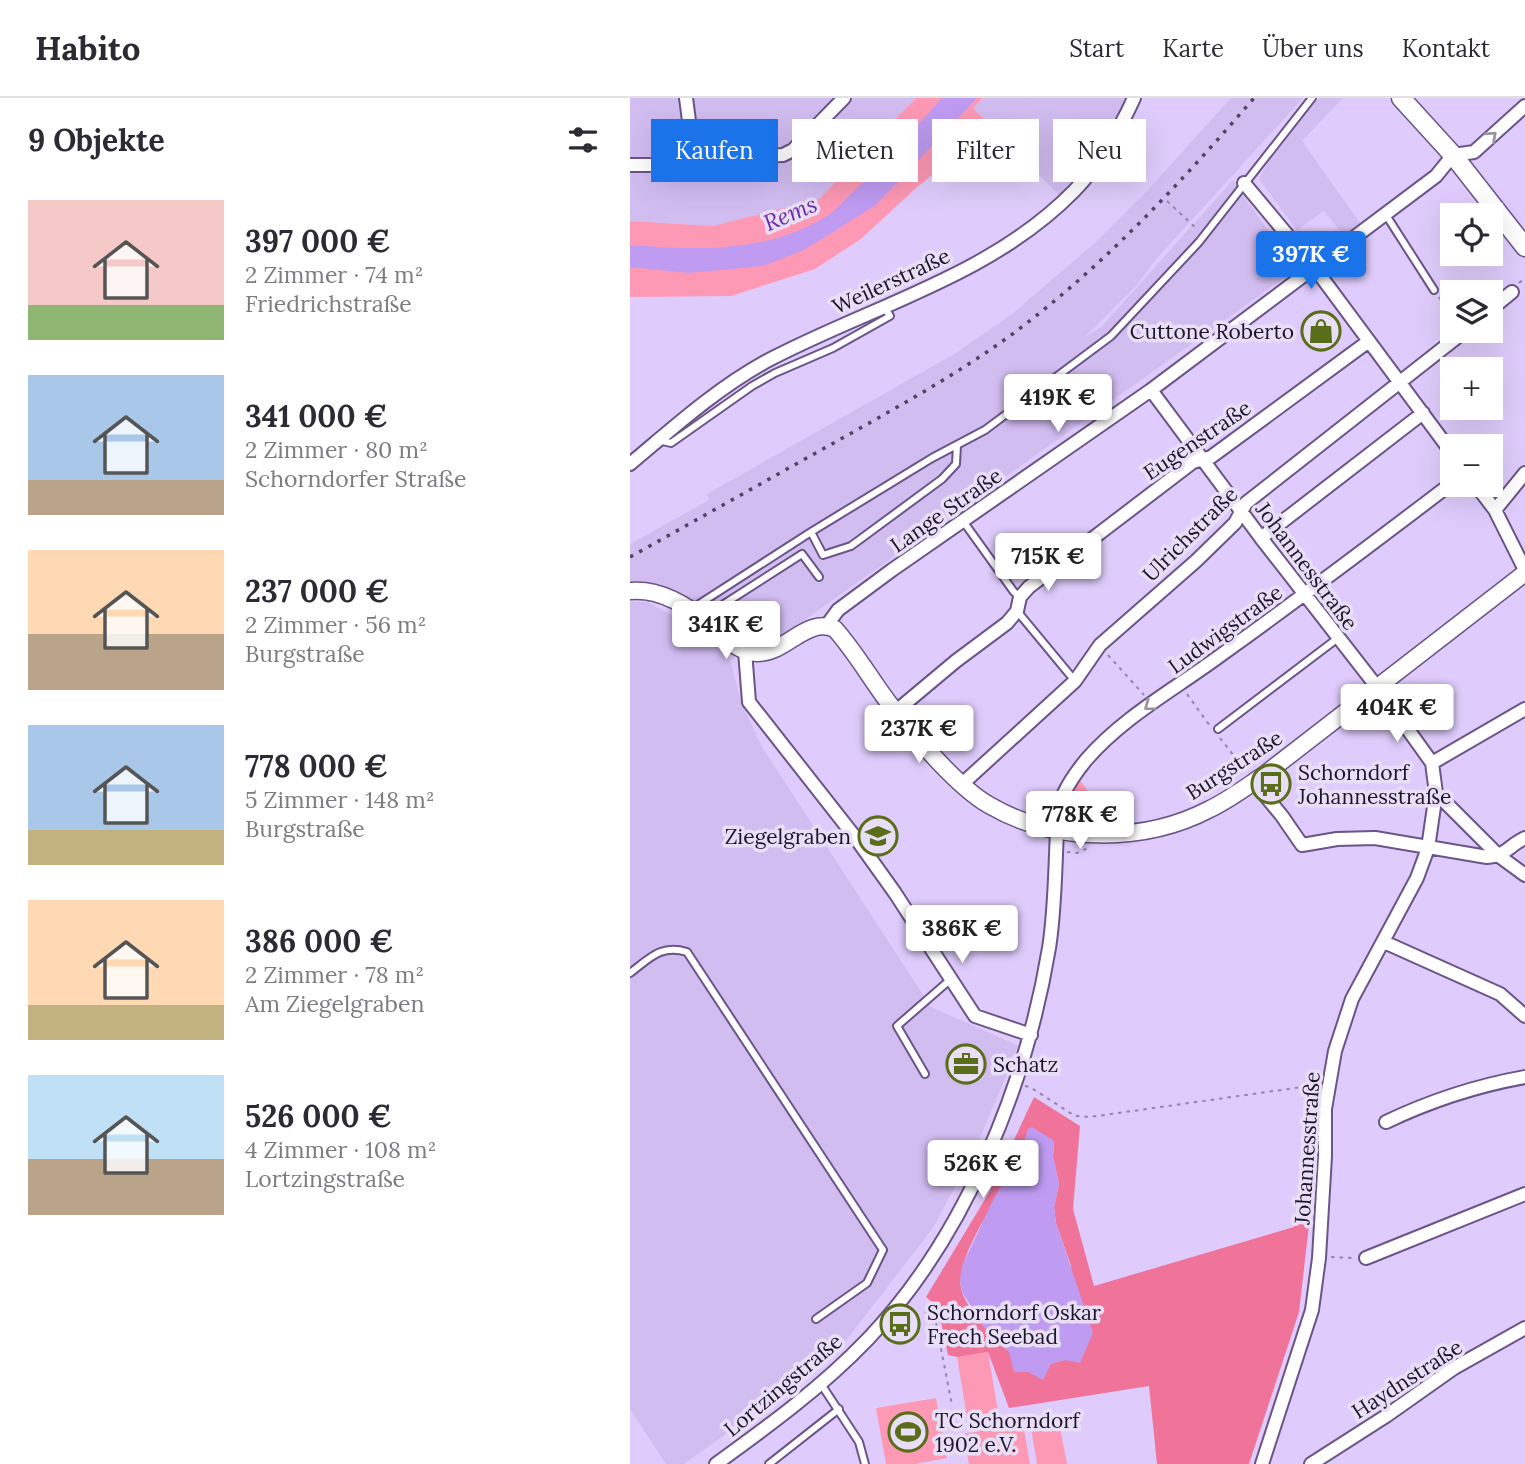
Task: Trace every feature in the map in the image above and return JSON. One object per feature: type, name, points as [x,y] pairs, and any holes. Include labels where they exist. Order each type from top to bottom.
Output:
[{"type":"main road","points":[[1401,98],[1453,155],[1525,247]]},
{"type":"street","points":[[686,98],[689,119]]},
{"type":"street","points":[[778,155],[793,150],[844,98]]},
{"type":"street","name":"Weilerstraße","points":[[630,464],[702,404],[762,364],[816,336],[950,277],[1021,236],[1075,190],[1120,129],[1134,98]]},
{"type":"street","name":"Lange Straße","points":[[827,625],[838,610],[1151,390],[1436,176],[1453,155],[1474,152],[1525,106]]},
{"type":"street","points":[[630,165],[651,165]]},
{"type":"street","points":[[1244,183],[1314,267],[1440,436]]},
{"type":"street","points":[[1503,299],[1512,292]]},
{"type":"street","name":"Eugenstraße","points":[[1020,597],[1028,587],[1193,462],[1211,457],[1369,341]]},
{"type":"street","name":"Ulrichstraße","points":[[961,785],[1075,681],[1100,645],[1235,523],[1246,503],[1450,343]]},
{"type":"street","name":"Johannesstraße","points":[[1151,390],[1432,763],[1436,793],[1428,848],[1417,878],[1352,999],[1335,1051],[1325,1109],[1319,1258],[1312,1310],[1262,1464]]},
{"type":"street","points":[[1261,538],[1423,413]]},
{"type":"street","points":[[1495,510],[1525,473]]},
{"type":"street","name":"Ludwigstraße","points":[[1057,832],[1055,817],[1058,803],[1085,762],[1102,743],[1151,704],[1305,595],[1440,492]]},
{"type":"street","points":[[1485,497],[1495,510],[1525,571]]},
{"type":"street","name":"Burgstraße","points":[[827,625],[842,637],[895,712],[961,785],[988,805],[1057,832],[1106,834],[1158,827],[1184,820],[1209,810],[1254,782],[1525,571]]},
{"type":"street","points":[[630,591],[657,594],[691,609],[727,641],[745,651],[770,651],[818,626],[827,625]]},
{"type":"street","points":[[895,712],[1007,623],[1017,611],[1020,597]]},
{"type":"street","points":[[745,651],[749,702],[863,848],[975,1016],[1031,1035]]},
{"type":"street","points":[[1432,763],[1525,709]]},
{"type":"street","points":[[1254,782],[1302,845],[1337,839],[1375,838],[1428,848],[1499,856],[1514,843],[1525,838]]},
{"type":"street","points":[[1436,793],[1499,856],[1525,875]]},
{"type":"street","points":[[1432,822],[1457,815]]},
{"type":"street","name":"Lortzingstraße","points":[[716,1464],[779,1419],[821,1384],[888,1315],[948,1231],[992,1147],[1031,1035],[1049,947],[1057,832]]},
{"type":"street","points":[[1384,942],[1500,994],[1525,1016]]},
{"type":"street","points":[[1387,1122],[1416,1108],[1479,1086],[1525,1077]]},
{"type":"street","points":[[1366,1258],[1525,1194]]},
{"type":"street","name":"Haydnstraße","points":[[1311,1464],[1454,1368],[1525,1328]]},
{"type":"lane","points":[[691,609],[851,506],[985,430],[1111,336],[1204,236],[1312,98]]},
{"type":"lane","points":[[1385,213],[1434,290]]},
{"type":"lane","points":[[811,532],[823,555],[851,545],[942,479],[956,464],[957,445]]},
{"type":"lane","points":[[963,521],[1020,597]]},
{"type":"lane","points":[[712,626],[722,614],[724,604],[802,554],[819,577]]},
{"type":"lane","points":[[1017,611],[1075,681]]},
{"type":"lane","name":"Burgstraße","points":[[1218,729],[1338,639]]},
{"type":"lane","points":[[630,973],[658,952],[673,948],[687,952],[883,1250],[866,1283],[816,1319]]},
{"type":"lane","points":[[925,1074],[897,1026],[951,979]]},
{"type":"lane","points":[[821,1384],[859,1443],[865,1464]]},
{"type":"lane","points":[[769,1464],[839,1409]]},
{"type":"path","points":[[1167,201],[1204,236]]},
{"type":"path","points":[[1434,290],[1440,299]]},
{"type":"path","points":[[1100,645],[1151,704]]},
{"type":"path","points":[[1030,1087],[1075,1116],[1090,1117],[1302,1087]]},
{"type":"path","points":[[1319,1258],[1366,1258]]},
{"type":"path","points":[[925,1312],[935,1318],[952,1405]]},
{"type":"shaded area","points":[[630,98],[916,98],[896,119],[792,119],[792,182],[835,182],[819,199],[713,226],[630,221]]},
{"type":"shaded area","points":[[916,98],[983,98],[973,108],[984,119],[932,119],[932,175],[861,239],[815,269],[731,296],[630,297],[630,221],[713,226],[819,199],[835,182],[918,182],[918,119],[896,119]]},
{"type":"shaded area","points":[[942,98],[977,98],[957,119],[932,119],[932,146],[918,161],[918,125]]},
{"type":"shaded area","points":[[983,98],[1127,98],[1116,119],[1053,119],[1053,182],[1070,182],[1059,195],[1039,175],[1039,119],[984,119],[973,108]]},
{"type":"shaded area","points":[[1231,98],[1303,98],[1157,258],[1136,286],[1084,338],[1102,326],[1233,180],[1295,270],[778,639],[756,640],[739,634],[685,596],[648,585],[630,584],[630,544],[709,500],[707,494],[956,353],[1012,314],[1097,241],[1146,192]]},
{"type":"shaded area","points":[[1319,98],[1343,98],[1302,141],[1360,223],[1343,235],[1324,211],[1297,230],[1259,179],[1276,148]]},
{"type":"shaded area","points":[[864,182],[898,182],[876,205],[804,250],[763,266],[688,273],[630,267],[630,245],[706,248],[756,243],[805,228],[838,208]]},
{"type":"shaded area","points":[[630,602],[647,602],[692,626],[730,659],[741,702],[762,747],[931,1007],[1019,1046],[977,1145],[933,1228],[834,1356],[684,1464],[666,1464],[630,1409]]},
{"type":"shaded area","points":[[1079,779],[1096,802],[1107,804],[1122,823],[1064,818],[1062,804]]},
{"type":"shaded area","points":[[1034,1097],[1080,1126],[1073,1209],[1094,1286],[1294,1227],[1303,1173],[1308,1115],[1312,1111],[1312,1199],[1299,1312],[1249,1464],[1157,1464],[1149,1386],[1009,1408],[988,1352],[957,1357],[948,1355],[938,1307],[926,1297],[990,1191]],"holes":[[[1028,1130],[1054,1141],[1053,1157],[1059,1184],[1054,1207],[1056,1223],[1071,1266],[1065,1360],[1040,1362],[1014,1354],[1000,1344],[968,1305],[962,1292],[961,1279],[971,1246],[1016,1165]]]},
{"type":"shaded area","points":[[1032,1127],[1054,1141],[1053,1157],[1059,1184],[1054,1207],[1056,1223],[1093,1333],[1080,1363],[1065,1360],[1051,1364],[1043,1380],[1028,1372],[1014,1372],[1009,1352],[988,1333],[962,1292],[960,1280],[962,1266],[995,1196],[1016,1165],[1028,1129]]},
{"type":"shaded area","points":[[988,1352],[998,1412],[967,1417],[957,1357]]},
{"type":"shaded area","points":[[936,1398],[947,1458],[915,1464],[886,1464],[876,1408]]},
{"type":"shaded area","points":[[1058,1417],[1067,1464],[1037,1464],[1030,1423]]},
{"type":"shaded area","points":[[1023,1423],[1030,1464],[969,1464],[963,1434]]},
{"type":"railway","points":[[630,557],[903,404],[1007,338],[1074,284],[1137,225],[1197,163],[1254,98]]},
{"type":"place","name":"Cuttone Roberto","points":[[1321,331]]},
{"type":"place","name":"Schorndorf Johannesstraße","points":[[1271,784]]},
{"type":"place","name":"Ziegelgraben","points":[[878,836]]},
{"type":"place","name":"Schatz","points":[[966,1064]]},
{"type":"place","name":"Schorndorf Oskar Frech Seebad","points":[[900,1324]]},
{"type":"place","name":"TC Schorndorf 1902 e.V.","points":[[908,1432]]},
{"type":"water label","name":"Rems","points":[[790,213]]}]
